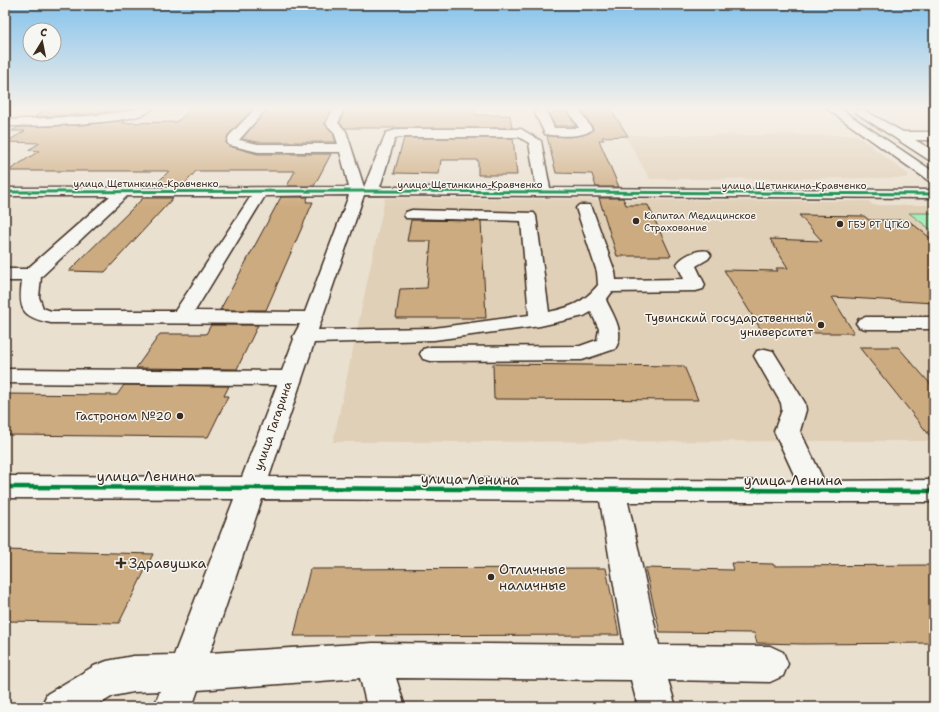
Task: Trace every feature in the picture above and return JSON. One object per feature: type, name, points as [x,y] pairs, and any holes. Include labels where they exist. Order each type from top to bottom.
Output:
[{"type":"street","points":[[233,141],[258,148],[345,148]]},
{"type":"street","points":[[343,141],[364,191]]},
{"type":"street","name":"улица Гагарина","points":[[173,707],[308,328],[364,191],[388,141]]},
{"type":"street","name":"улица Гагарина","points":[[535,141],[544,192]]},
{"type":"street","points":[[880,141],[934,178]]},
{"type":"street","points":[[909,141],[934,157]]},
{"type":"street","name":"улица Щетинкина-Кравченко","points":[[5,180],[314,180],[364,191]]},
{"type":"street","points":[[124,191],[32,275],[29,305],[32,311],[39,316],[51,317],[181,318],[308,328],[434,334],[540,320],[577,312],[601,293],[696,285],[686,264],[702,255]]},
{"type":"street","points":[[181,318],[261,191]]},
{"type":"street","name":"улица Щетинкина-Кравченко","points":[[5,192],[364,191],[934,194]]},
{"type":"street","points":[[432,354],[582,353],[607,344],[609,329],[601,293],[606,272],[584,208]]},
{"type":"street","points":[[412,215],[528,216],[540,320]]},
{"type":"street","points":[[5,275],[32,275]]},
{"type":"street","points":[[866,323],[934,323]]},
{"type":"street","points":[[765,356],[793,403],[793,413],[788,424],[787,431],[816,492]]},
{"type":"street","points":[[5,376],[290,378]]},
{"type":"street","name":"улица Ленина","points":[[5,487],[251,487],[816,492],[934,491]]},
{"type":"street","points":[[612,491],[645,662],[657,707]]},
{"type":"street","points":[[373,660],[386,707]]},
{"type":"street","points":[[60,707],[107,679],[133,674],[185,673],[373,660],[770,664]]},
{"type":"shaded area","points":[[629,141],[865,141],[909,175],[906,178],[650,179]]},
{"type":"shaded area","points":[[385,198],[869,201],[873,205],[934,205],[934,441],[333,442]]},
{"type":"green space","points":[[909,213],[934,213],[934,232]]},
{"type":"building","points":[[226,141],[229,146],[258,154],[331,154],[314,186],[287,186],[295,171],[196,171],[183,186],[154,186],[169,171],[8,171],[39,151],[28,150],[40,143],[6,142]]},
{"type":"building","points":[[254,141],[336,142],[258,142]]},
{"type":"building","points":[[403,141],[513,141],[517,175],[478,175],[478,160],[441,160],[439,174],[394,173]]},
{"type":"building","points":[[548,141],[600,141],[619,187],[596,187],[592,174],[556,173]]},
{"type":"building","points":[[281,197],[308,197],[306,202],[313,202],[266,310],[220,310]]},
{"type":"building","points":[[143,198],[173,198],[105,272],[69,271]]},
{"type":"building","points":[[599,198],[623,198],[626,205],[648,205],[671,256],[617,256]]},
{"type":"building","points":[[799,215],[864,216],[869,220],[908,220],[934,241],[934,303],[832,297],[854,333],[763,333],[724,270],[778,271],[776,268],[788,268],[770,239],[822,241]]},
{"type":"building","points":[[411,220],[481,221],[486,318],[396,318],[400,289],[427,288],[431,241],[407,241]]},
{"type":"building","points":[[211,325],[258,325],[237,369],[136,368],[160,334],[206,334]]},
{"type":"building","points":[[859,347],[898,347],[934,388],[934,441]]},
{"type":"building","points":[[493,364],[684,366],[698,400],[494,399]]},
{"type":"building","points":[[124,385],[229,386],[224,396],[228,396],[208,437],[5,435],[5,394],[117,395]]},
{"type":"building","points":[[5,550],[153,554],[119,623],[5,621]]},
{"type":"building","points":[[731,563],[773,564],[774,566],[934,565],[934,643],[757,643],[754,633],[660,632],[645,568],[733,570]]},
{"type":"building","points":[[606,568],[619,635],[294,636],[310,569]]},
{"type":"cycle path","points":[[5,192],[371,191],[934,194]]},
{"type":"cycle path","points":[[5,487],[934,491]]},
{"type":"place","name":"Капитал Медицинское Страхование","points":[[636,221]]},
{"type":"place","name":"ГБУ РТ ЦГКО","points":[[840,224]]},
{"type":"place","name":"Тувинский государственный университет","points":[[821,325]]},
{"type":"place","name":"Гастроном №20","points":[[180,416]]},
{"type":"place","name":"Здравушка","points":[[121,563]]},
{"type":"place","name":"Отличные наличные","points":[[491,577]]}]
